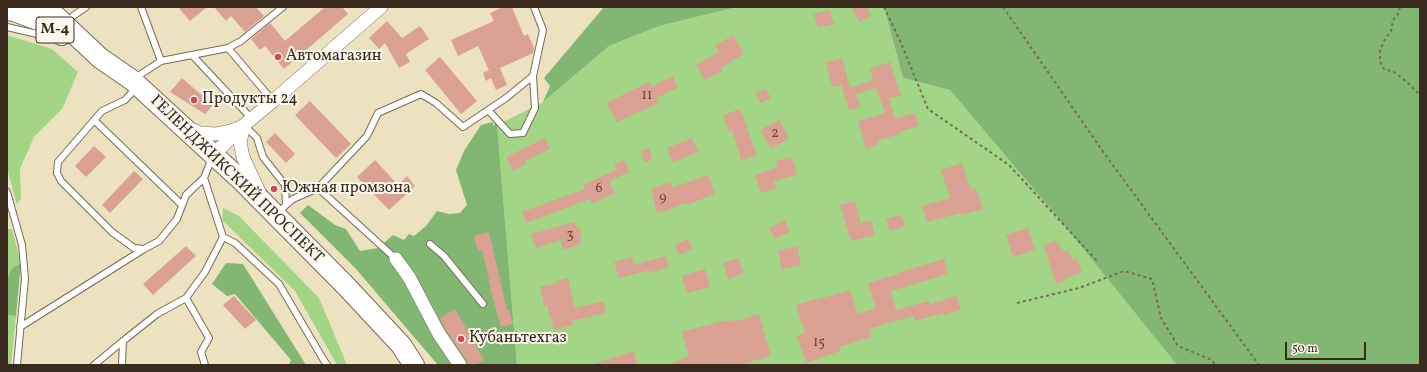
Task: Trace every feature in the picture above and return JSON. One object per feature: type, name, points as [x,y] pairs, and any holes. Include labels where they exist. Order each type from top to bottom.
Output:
[{"type":"main road","name":"ГЕЛЕНДЖИКСКИЙ ПРОСПЕКТ","points":[[46,7],[100,58],[135,83],[213,155],[278,211],[401,345],[414,365]]},
{"type":"main road","name":"М-4","points":[[7,10],[14,11],[41,21],[100,58]]},
{"type":"main road","name":"М-4","points":[[75,10],[135,83]]},
{"type":"street","points":[[213,155],[248,122],[273,102],[381,7]]},
{"type":"street","points":[[180,124],[200,133],[216,134],[230,131],[248,122]]},
{"type":"street","points":[[248,122],[240,142],[243,157],[259,192],[278,211]]},
{"type":"street","points":[[396,259],[409,277],[439,334],[460,365]]},
{"type":"lane","points":[[141,7],[161,61]]},
{"type":"lane","points":[[144,249],[134,248],[112,232],[61,181],[57,173],[58,162],[102,111],[125,100],[135,83],[161,61],[228,48],[240,41],[283,7]]},
{"type":"lane","points":[[488,110],[510,134],[523,133],[534,108],[533,76],[542,30],[534,7]]},
{"type":"lane","points":[[7,27],[46,36],[66,38]]},
{"type":"lane","points":[[228,48],[273,102]]},
{"type":"lane","points":[[193,56],[248,122],[257,138],[263,157],[284,185],[278,211]]},
{"type":"lane","points":[[278,211],[293,199],[318,188],[367,136],[378,113],[421,94],[436,103],[463,127],[506,98],[533,76]]},
{"type":"lane","points":[[94,120],[182,205]]},
{"type":"lane","points":[[20,327],[159,240],[177,218],[186,195],[204,178],[213,155]]},
{"type":"lane","points":[[204,178],[223,238],[235,244],[279,284],[327,365]]},
{"type":"lane","points":[[318,188],[396,259]]},
{"type":"lane","points":[[7,192],[22,245],[25,278],[16,365]]},
{"type":"lane","points":[[94,365],[157,314],[186,298],[204,272],[223,238]]},
{"type":"lane","points":[[430,244],[444,256],[483,304]]},
{"type":"lane","points":[[186,298],[208,338],[201,352],[205,365]]},
{"type":"lane","points":[[122,365],[123,341]]},
{"type":"path","points":[[884,7],[901,43],[928,109],[1009,165],[1097,261]]},
{"type":"path","points":[[1003,7],[1104,154],[1259,365]]},
{"type":"path","points":[[1400,7],[1398,14],[1393,20],[1391,31],[1384,41],[1380,51],[1380,62],[1384,69],[1394,72],[1420,95]]},
{"type":"path","points":[[1017,303],[1079,288],[1124,271],[1152,279],[1161,318],[1178,346],[1212,360],[1215,365]]},
{"type":"green space","points":[[604,7],[737,7],[659,26],[609,46],[543,102],[550,86],[544,78]]},
{"type":"green space","points":[[737,7],[884,7],[903,78],[950,90],[1064,225],[1177,365],[517,365],[497,125],[543,102],[609,46],[659,26]]},
{"type":"green space","points":[[884,7],[1420,7],[1420,365],[1177,365],[1064,225],[950,90],[903,78]]},
{"type":"green space","points":[[7,35],[52,49],[78,72],[62,109],[34,137],[20,169],[21,198],[17,205],[7,168]]},
{"type":"green space","points":[[500,119],[497,125],[517,365],[438,365],[356,269],[300,213],[308,205],[335,225],[346,229],[360,251],[378,248],[393,235],[404,240],[409,234],[414,236],[426,226],[437,211],[449,214],[460,213],[467,205],[456,170],[464,151],[481,125],[493,122],[493,126]]},
{"type":"green space","points":[[223,208],[239,216],[319,298],[347,365],[337,365],[295,291],[222,220]]},
{"type":"green space","points":[[7,229],[12,229],[21,263],[12,268],[7,279]]},
{"type":"green space","points":[[21,263],[16,316],[7,315],[7,279],[12,268]]},
{"type":"green space","points":[[226,263],[243,264],[306,365],[289,365],[291,360],[235,294],[227,296],[212,284]]},
{"type":"green space","points":[[7,315],[16,316],[11,365],[7,365]]},
{"type":"building","points":[[178,7],[207,7],[190,21]]},
{"type":"building","points":[[214,7],[256,7],[264,16],[245,32],[231,16],[226,21]]},
{"type":"building","points":[[325,7],[342,7],[348,14],[284,69],[265,46],[260,50],[251,39],[270,23],[285,41]]},
{"type":"building","points":[[503,7],[512,7],[524,36],[528,34],[534,48],[533,53],[500,68],[507,85],[496,90],[491,78],[486,81],[483,73],[489,70],[478,46],[458,56],[451,40],[494,21],[490,13]]},
{"type":"building","points":[[852,7],[867,7],[871,16],[859,22]]},
{"type":"building","points":[[830,10],[834,24],[818,28],[814,14]]},
{"type":"building","points":[[387,21],[402,38],[420,26],[429,39],[406,54],[410,62],[399,68],[385,43],[379,49],[369,38]]},
{"type":"building","points":[[733,35],[744,54],[720,68],[722,71],[705,80],[696,65],[719,52],[715,46]]},
{"type":"building","points":[[440,57],[477,101],[461,114],[425,70]]},
{"type":"building","points":[[842,58],[850,88],[873,80],[870,69],[890,62],[901,96],[889,98],[895,119],[915,113],[919,126],[877,141],[878,145],[866,149],[858,121],[885,113],[876,88],[856,94],[860,107],[849,110],[841,85],[832,87],[826,62]]},
{"type":"building","points":[[673,76],[678,88],[656,98],[659,103],[617,122],[606,103],[649,82],[651,87]]},
{"type":"building","points":[[182,78],[213,105],[205,114],[170,92]]},
{"type":"building","points":[[766,89],[771,98],[760,103],[756,93]]},
{"type":"building","points":[[310,101],[351,144],[336,158],[295,115]]},
{"type":"building","points":[[740,109],[757,155],[741,160],[732,130],[729,132],[723,115]]},
{"type":"building","points":[[779,120],[789,138],[771,149],[760,130]]},
{"type":"building","points":[[275,133],[295,154],[286,163],[266,142]]},
{"type":"building","points":[[545,138],[550,149],[525,161],[527,163],[513,171],[506,157]]},
{"type":"building","points":[[692,138],[698,152],[673,162],[667,148]]},
{"type":"building","points":[[94,146],[106,157],[86,177],[75,166]]},
{"type":"building","points":[[649,148],[652,160],[644,162],[641,150]]},
{"type":"building","points":[[792,157],[797,175],[774,181],[776,188],[761,193],[755,175],[778,167],[776,161]]},
{"type":"building","points":[[375,160],[398,185],[407,176],[415,186],[389,210],[357,177]]},
{"type":"building","points":[[624,160],[630,172],[609,181],[615,193],[592,204],[590,199],[526,223],[522,212],[585,189],[583,185],[617,169],[614,164]]},
{"type":"building","points":[[962,163],[971,190],[976,188],[983,209],[927,222],[922,206],[950,198],[941,170]]},
{"type":"building","points":[[134,171],[143,179],[110,213],[102,205]]},
{"type":"building","points":[[708,175],[715,194],[687,205],[686,203],[657,214],[651,189],[670,182],[672,188]]},
{"type":"building","points":[[855,201],[861,223],[871,220],[875,235],[851,241],[840,205]]},
{"type":"building","points":[[901,215],[905,226],[890,231],[886,219]]},
{"type":"building","points":[[785,220],[790,232],[775,239],[769,228]]},
{"type":"building","points":[[575,222],[576,227],[580,229],[582,233],[580,237],[581,242],[576,246],[563,250],[561,240],[536,248],[531,234]]},
{"type":"building","points":[[1028,228],[1035,250],[1013,257],[1006,235]]},
{"type":"building","points":[[489,232],[507,310],[509,310],[513,324],[501,327],[490,288],[482,250],[478,251],[474,236]]},
{"type":"building","points":[[688,239],[693,249],[679,255],[674,245]]},
{"type":"building","points":[[1055,241],[1064,251],[1069,251],[1072,260],[1077,259],[1082,273],[1065,278],[1066,281],[1056,284],[1044,245]]},
{"type":"building","points":[[186,246],[196,256],[153,295],[143,284]]},
{"type":"building","points":[[797,246],[801,265],[782,269],[778,251]]},
{"type":"building","points":[[666,256],[669,267],[650,273],[650,270],[619,278],[614,262],[632,257],[634,265]]},
{"type":"building","points":[[739,258],[744,273],[728,279],[723,263]]},
{"type":"building","points":[[944,259],[948,274],[891,291],[896,310],[929,301],[930,304],[957,296],[961,310],[914,321],[913,316],[869,329],[872,337],[839,347],[840,351],[806,363],[797,336],[805,333],[796,305],[850,290],[857,314],[876,308],[868,283]]},
{"type":"building","points":[[705,269],[710,287],[687,293],[682,276]]},
{"type":"building","points":[[568,278],[575,308],[604,301],[606,313],[572,321],[573,325],[554,330],[547,305],[544,306],[540,287],[557,283],[557,281]]},
{"type":"building","points":[[234,296],[256,320],[245,329],[223,305]]},
{"type":"building","name":"Кубаньтехгаз","points":[[455,309],[484,360],[475,365],[468,365],[440,318]]},
{"type":"building","points":[[759,314],[771,356],[739,365],[669,365],[689,356],[682,332],[722,321],[733,320],[733,322]]},
{"type":"building","points":[[634,351],[637,365],[596,365],[596,363]]},
{"type":"place","name":"Автомагазин","points":[[278,57]]},
{"type":"place","name":"Продукты 24","points":[[194,100]]},
{"type":"place","name":"Южная промзона","points":[[274,189]]},
{"type":"place","name":"Кубаньтехгаз","points":[[461,339]]}]
